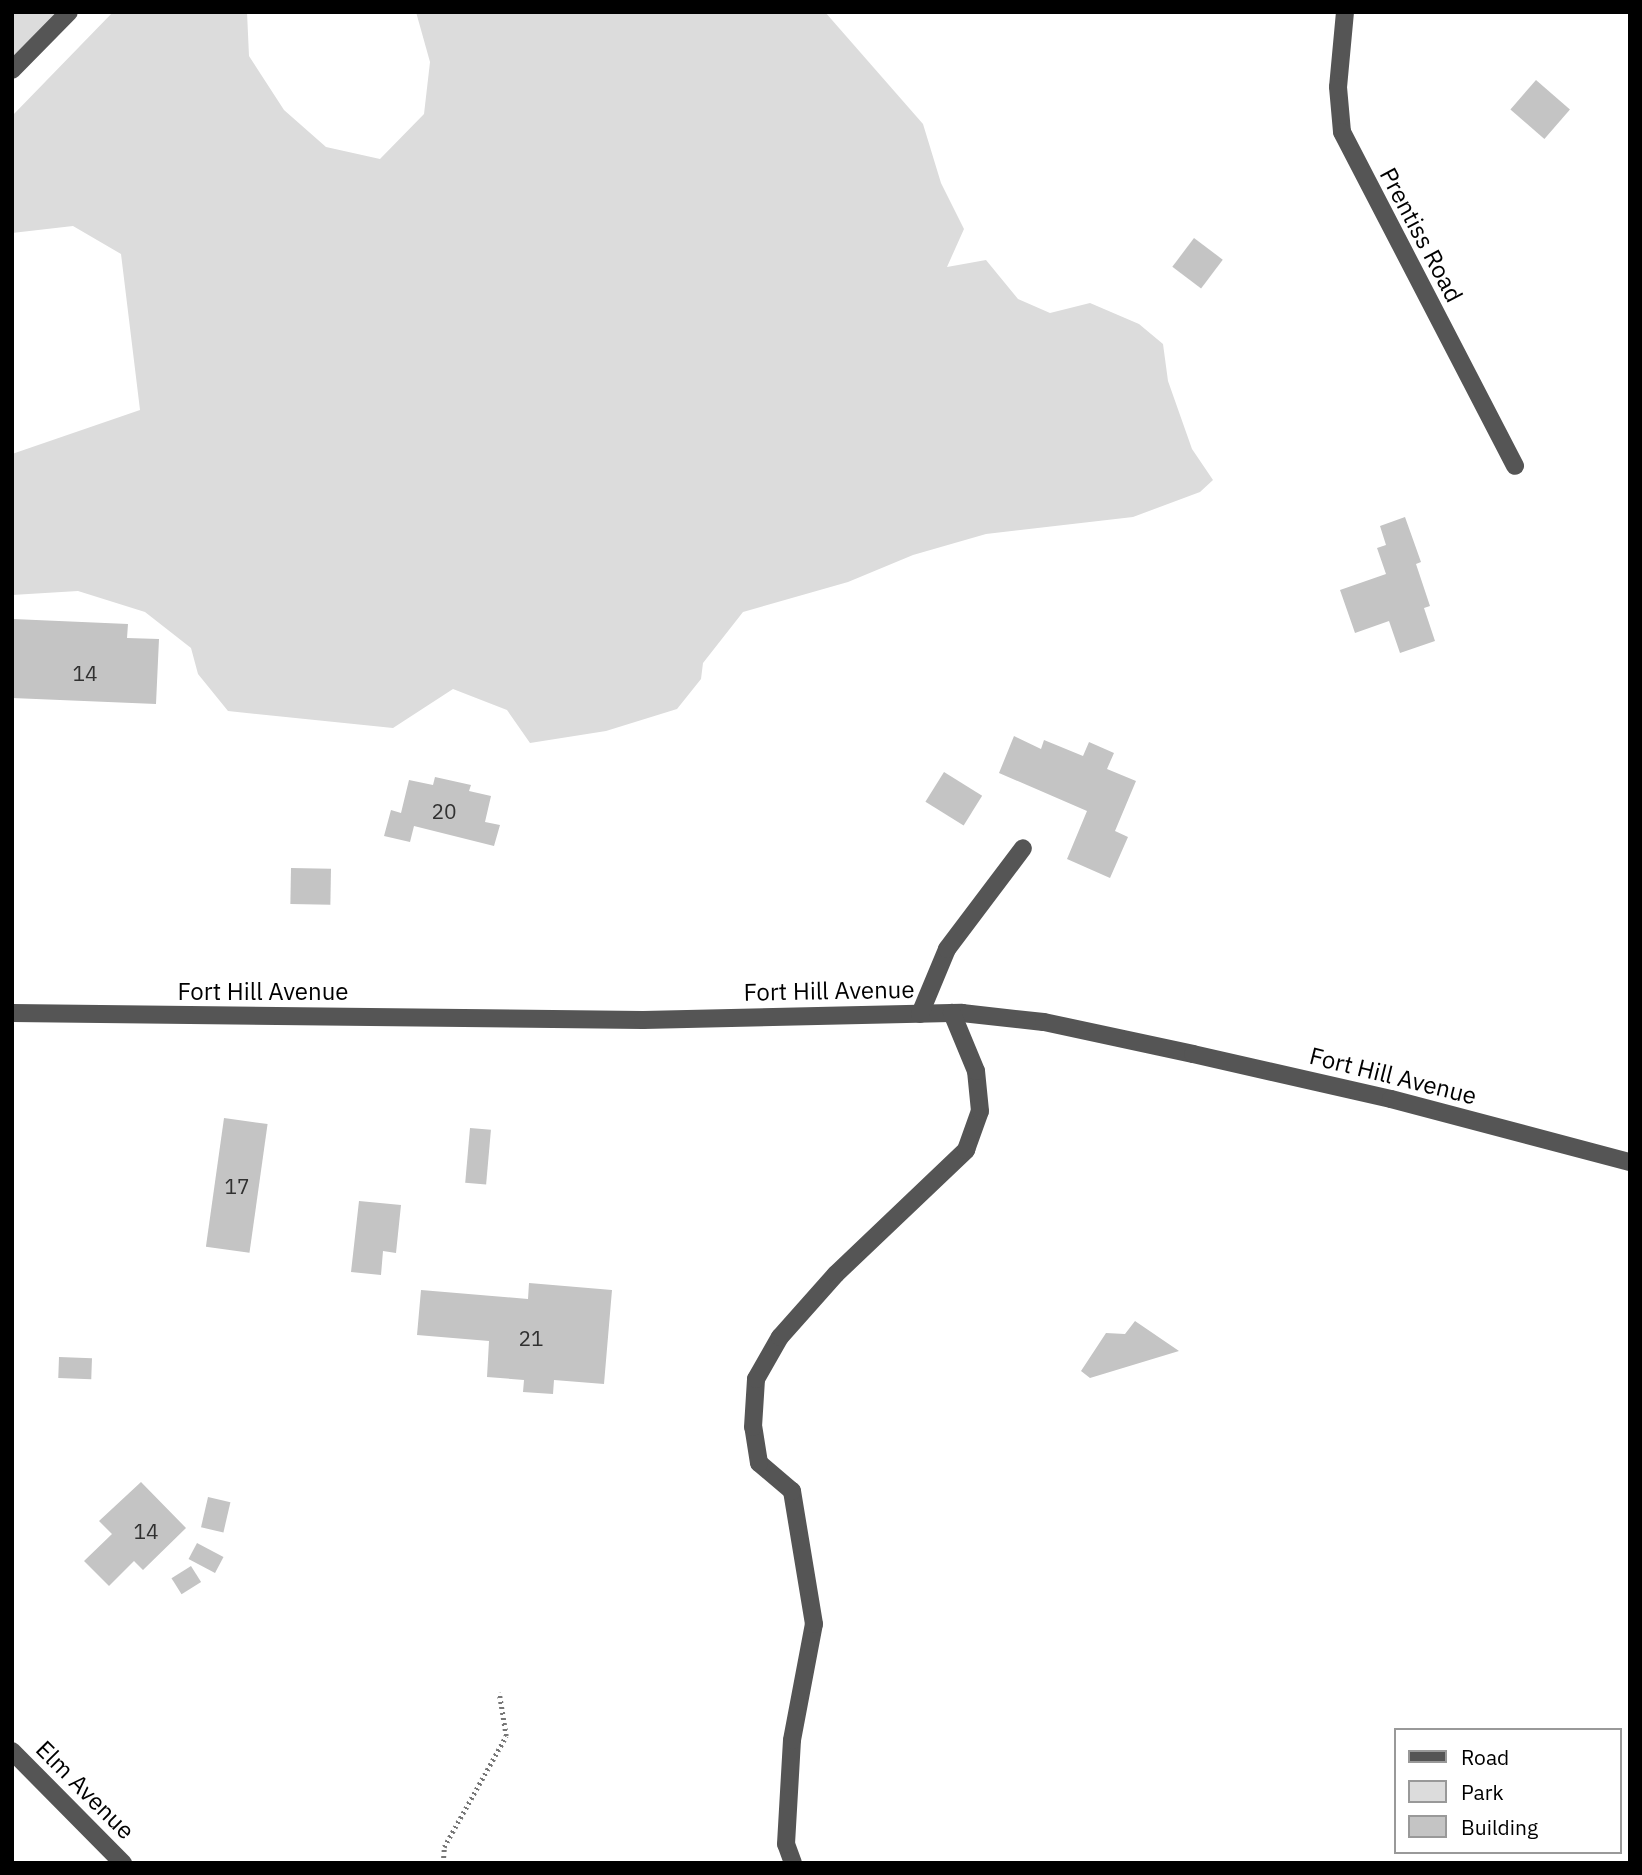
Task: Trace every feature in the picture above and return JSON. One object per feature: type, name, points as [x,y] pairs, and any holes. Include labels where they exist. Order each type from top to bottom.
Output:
[{"type":"street","points":[[12,70],[69,12]]},
{"type":"street","name":"Prentiss Road","points":[[1345,12],[1338,86],[1342,132],[1515,466]]},
{"type":"street","points":[[920,1014],[947,949],[1023,848]]},
{"type":"street","name":"Fort Hill Avenue","points":[[12,1013],[643,1020],[952,1013],[1044,1022],[1193,1054],[1391,1098],[1630,1162]]},
{"type":"street","points":[[793,1863],[786,1844],[792,1740],[814,1624],[792,1491],[759,1463],[753,1427],[756,1379],[780,1337],[836,1274],[966,1150],[979,1111],[976,1071],[952,1013]]},
{"type":"street","name":"Elm Avenue","points":[[12,1751],[123,1863]]},
{"type":"path","points":[[443,1863],[443,1847],[506,1736],[499,1693]]},
{"type":"green space","points":[[12,12],[62,12],[12,62]]},
{"type":"green space","points":[[113,12],[247,12],[249,56],[284,110],[326,147],[380,159],[424,114],[430,62],[416,12],[825,12],[923,124],[941,183],[964,229],[947,267],[986,260],[1018,299],[1050,313],[1090,303],[1139,324],[1163,344],[1168,381],[1192,449],[1213,480],[1200,492],[1133,517],[986,534],[913,555],[848,582],[743,612],[703,663],[701,679],[677,709],[606,731],[530,743],[507,710],[453,689],[393,728],[228,711],[198,674],[191,648],[145,612],[78,591],[12,595],[12,454],[140,410],[121,254],[73,226],[12,233],[12,116]]},
{"type":"building","points":[[1536,80],[1570,110],[1544,139],[1510,109]]},
{"type":"building","points":[[1194,238],[1223,260],[1201,288],[1172,267]]},
{"type":"building","points":[[1405,517],[1421,562],[1416,564],[1430,606],[1424,608],[1435,641],[1400,653],[1389,621],[1355,633],[1340,590],[1386,574],[1377,548],[1386,545],[1380,526]]},
{"type":"building","points":[[13,619],[128,624],[127,638],[159,639],[156,704],[12,698]]},
{"type":"building","points":[[1014,736],[1041,749],[1044,740],[1083,756],[1089,742],[1114,753],[1107,769],[1136,781],[1115,831],[1128,837],[1110,878],[1067,859],[1087,811],[999,773]]},
{"type":"building","points":[[944,772],[982,796],[964,826],[925,802]]},
{"type":"building","points":[[435,777],[471,785],[469,791],[491,796],[485,822],[500,825],[494,846],[414,826],[410,842],[384,836],[391,810],[401,813],[409,780],[433,785]]},
{"type":"building","points":[[291,868],[331,869],[330,905],[290,904]]},
{"type":"building","points":[[224,1118],[268,1124],[249,1253],[206,1247]]},
{"type":"building","points":[[470,1128],[491,1130],[486,1185],[465,1183]]},
{"type":"building","points":[[359,1201],[401,1205],[396,1253],[383,1251],[381,1275],[351,1272]]},
{"type":"building","points":[[529,1283],[612,1290],[604,1384],[554,1380],[553,1394],[523,1392],[524,1380],[487,1377],[489,1341],[417,1335],[421,1290],[528,1299]]},
{"type":"building","points":[[1135,1321],[1179,1351],[1090,1378],[1081,1371],[1106,1333],[1125,1334]]},
{"type":"building","points":[[59,1357],[92,1358],[91,1379],[58,1378]]},
{"type":"building","points":[[141,1482],[186,1528],[143,1570],[134,1561],[109,1586],[84,1561],[112,1534],[99,1521]]},
{"type":"building","points":[[208,1497],[230,1502],[223,1532],[201,1527]]},
{"type":"building","points":[[197,1543],[223,1557],[215,1573],[189,1559]]},
{"type":"building","points":[[191,1566],[201,1582],[182,1594],[171,1578]]}]
